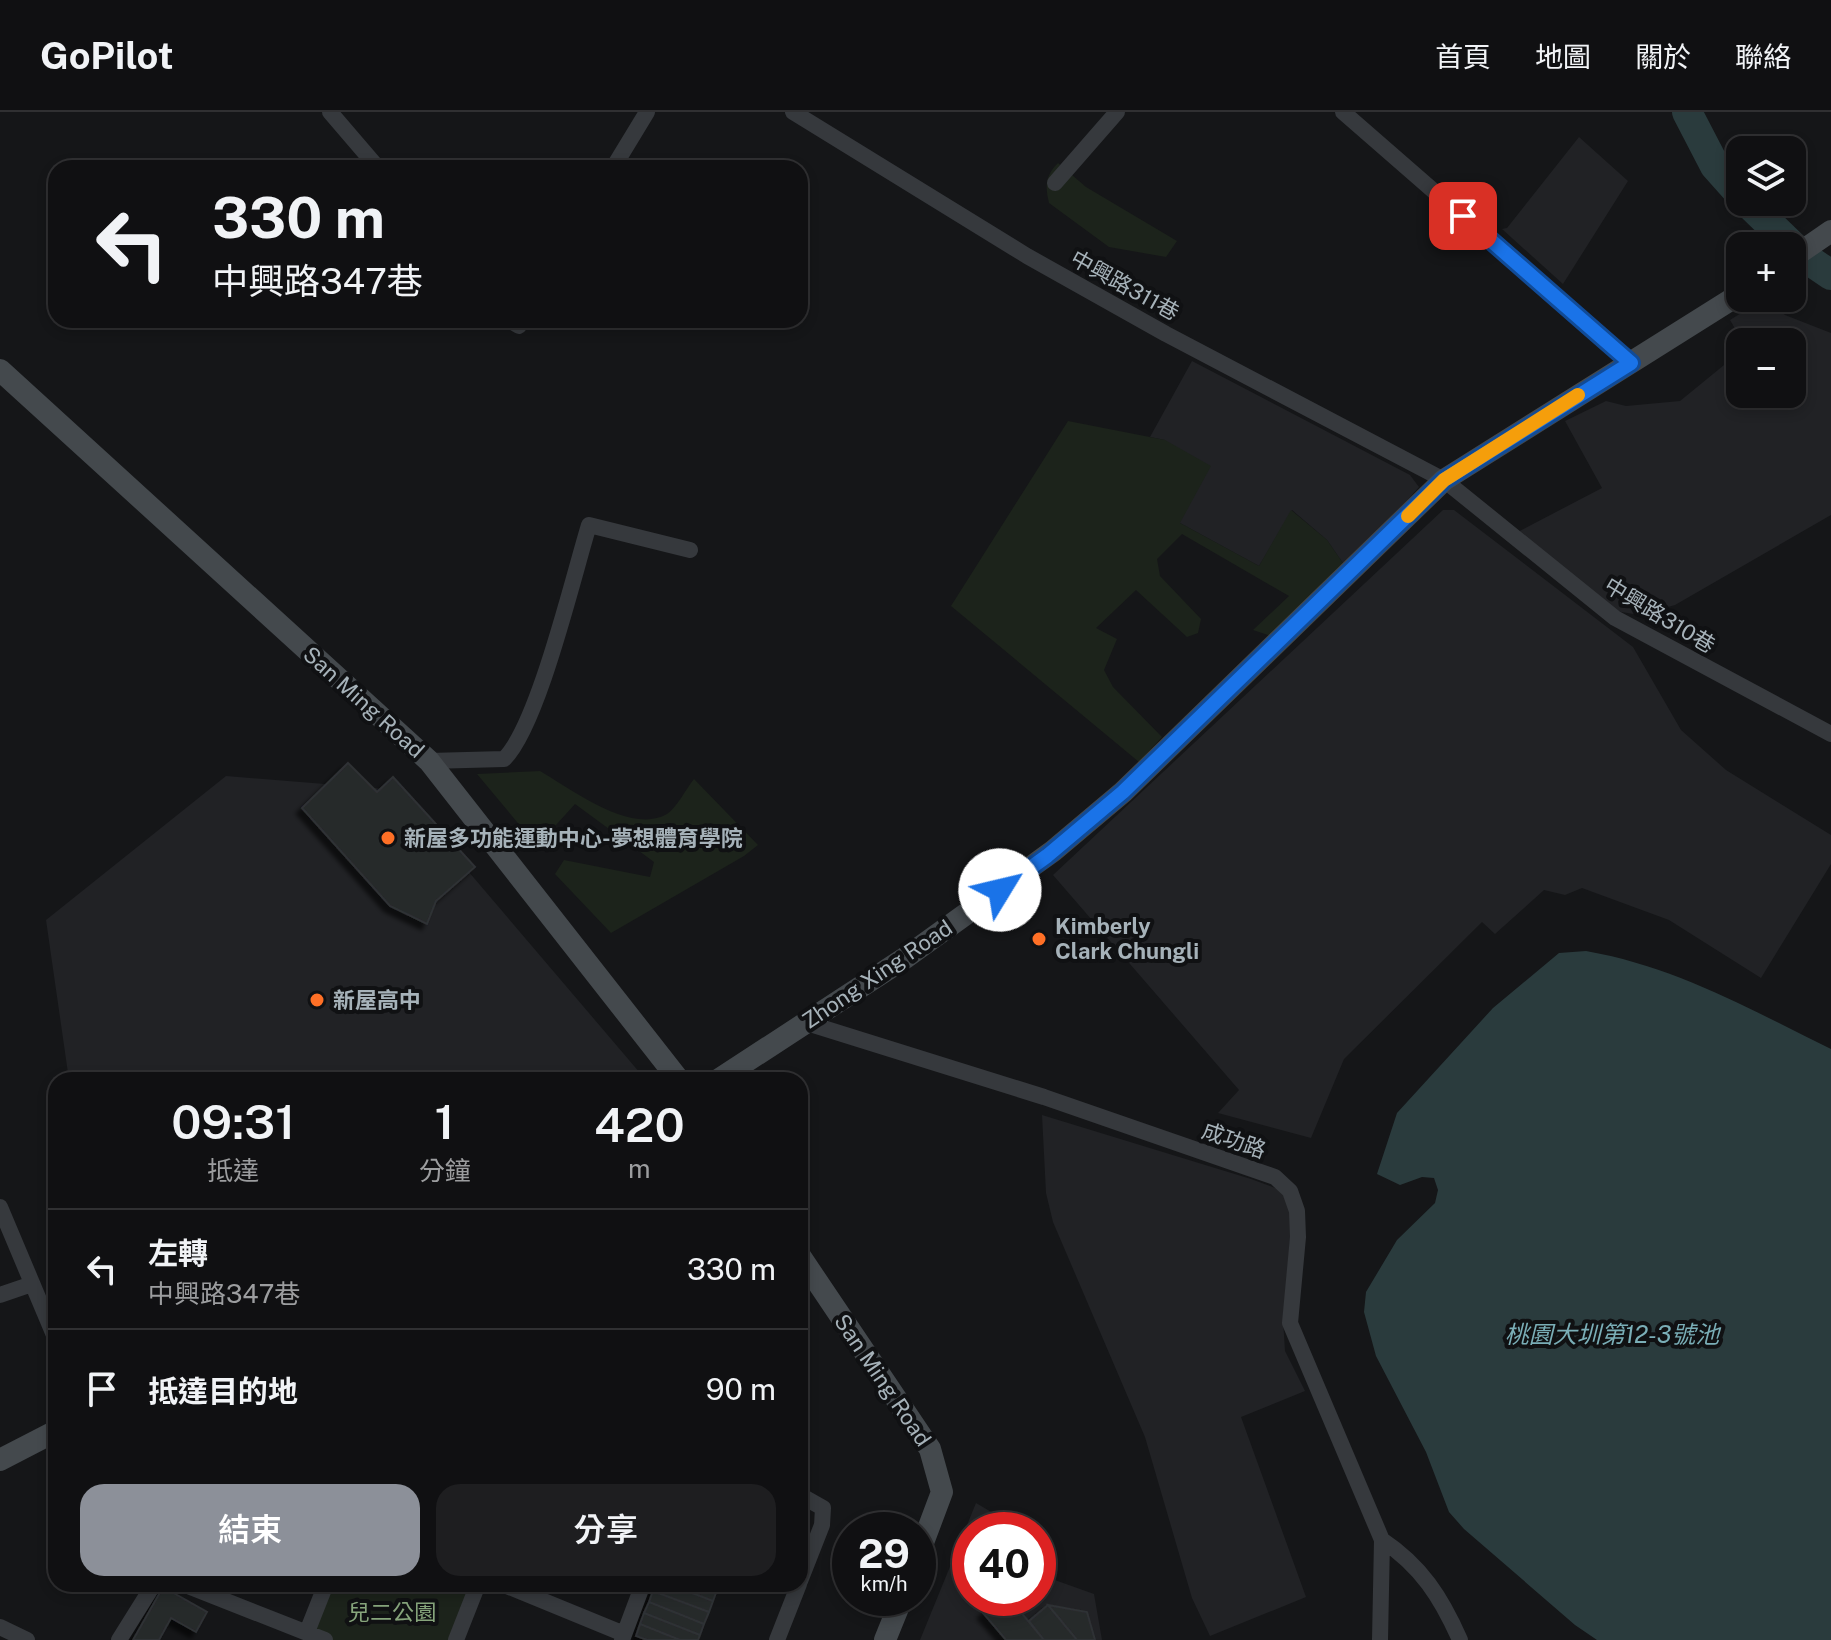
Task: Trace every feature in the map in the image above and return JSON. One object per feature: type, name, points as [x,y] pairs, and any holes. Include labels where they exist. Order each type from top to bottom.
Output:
[{"type":"street","points":[[330,112],[371,160]]},
{"type":"street","points":[[618,160],[647,112]]},
{"type":"street","name":"中興路311巷","points":[[793,112],[1027,256],[1166,334],[1444,480]]},
{"type":"street","points":[[1055,183],[1117,112]]},
{"type":"street","points":[[1343,112],[1631,363]]},
{"type":"street","points":[[1806,248],[1831,231]]},
{"type":"street","name":"Zhong Xing Road","points":[[730,1072],[905,958],[1047,856],[1123,792],[1444,480],[1726,303]]},
{"type":"street","name":"San Ming Road","points":[[0,370],[429,761],[673,1072]]},
{"type":"street","name":"中興路310巷","points":[[1444,480],[1615,618],[1831,734]]},
{"type":"street","points":[[429,761],[504,759],[517,747],[541,683],[589,525],[690,550]]},
{"type":"street","name":"成功路","points":[[804,1022],[1124,1124],[1275,1177],[1290,1191],[1297,1211],[1298,1237],[1290,1323],[1382,1540],[1380,1640]]},
{"type":"street","points":[[0,1207],[48,1321]]},
{"type":"street","name":"San Ming Road","points":[[808,1268],[930,1449],[942,1492],[934,1512]]},
{"type":"street","points":[[0,1295],[32,1284]]},
{"type":"street","points":[[0,1460],[48,1435]]},
{"type":"street","points":[[808,1500],[823,1508],[822,1525],[808,1562]]},
{"type":"street","points":[[1382,1540],[1409,1558],[1444,1605],[1460,1640]]},
{"type":"street","points":[[119,1640],[149,1592]]},
{"type":"street","points":[[204,1592],[325,1640]]},
{"type":"street","points":[[307,1632],[323,1592]]},
{"type":"street","points":[[456,1640],[475,1592]]},
{"type":"street","points":[[520,1592],[623,1637],[640,1592]]},
{"type":"street","points":[[777,1640],[796,1592]]},
{"type":"street","points":[[885,1640],[895,1616]]},
{"type":"street","points":[[0,1627],[27,1640]]},
{"type":"shaded area","points":[[1579,137],[1628,181],[1563,284],[1502,229],[1507,228]]},
{"type":"shaded area","points":[[1743,312],[1781,312],[1831,333],[1831,515],[1675,605],[1639,615],[1616,611],[1510,536],[1602,488],[1565,421],[1606,401],[1626,406],[1680,401],[1726,363],[1726,408],[1806,408],[1806,328],[1735,328],[1730,320]]},
{"type":"shaded area","points":[[1192,361],[1410,475],[1419,487],[1347,569],[1327,540],[1292,510],[1259,566],[1180,523],[1165,440],[1150,437]]},
{"type":"shaded area","points":[[1443,510],[1454,510],[1633,647],[1681,730],[1726,770],[1831,835],[1831,864],[1761,978],[1669,920],[1582,888],[1565,895],[1544,890],[1495,934],[1482,922],[1344,1059],[1311,1138],[1218,1113],[1239,1090],[1053,875]]},
{"type":"shaded area","name":"新屋高中","points":[[226,776],[399,790],[639,1072],[68,1072],[46,920]]},
{"type":"shaded area","points":[[1042,1115],[1251,1179],[1278,1189],[1289,1201],[1293,1209],[1283,1319],[1285,1351],[1305,1391],[1241,1417],[1306,1597],[1210,1636],[1192,1598],[1145,1437],[1053,1222],[1046,1193]]},
{"type":"shaded area","points":[[976,1503],[991,1512],[972,1512]]},
{"type":"shaded area","points":[[952,1562],[952,1616],[1056,1616],[1056,1580],[1094,1594],[1102,1640],[920,1640],[930,1616],[936,1616],[936,1601]]},
{"type":"green space","points":[[1058,163],[1086,187],[1177,241],[1166,257],[1109,247],[1049,203],[1047,182]]},
{"type":"green space","points":[[1068,421],[1165,440],[1211,466],[1180,523],[1259,566],[1291,510],[1327,540],[1347,569],[1271,636],[1253,630],[1289,596],[1182,534],[1157,559],[1160,576],[1201,619],[1198,633],[1187,637],[1136,590],[1096,628],[1117,639],[1104,670],[1113,687],[1162,737],[1139,762],[951,606]]},
{"type":"green space","points":[[540,771],[602,807],[636,819],[652,819],[667,814],[694,779],[758,845],[611,933],[555,874],[564,860],[650,877],[654,862],[575,804],[537,846],[477,774]]},
{"type":"green space","name":"兒二公園","points":[[323,1592],[475,1592],[456,1640],[325,1640],[307,1632]]},
{"type":"water","name":"桃園大圳第12-3號池","points":[[1586,951],[1682,978],[1831,1049],[1831,1640],[1597,1640],[1575,1625],[1464,1529],[1449,1512],[1426,1452],[1376,1356],[1364,1312],[1366,1292],[1397,1240],[1435,1203],[1438,1190],[1434,1178],[1422,1177],[1400,1185],[1377,1174],[1397,1113],[1493,1008],[1559,953]]},
{"type":"building","name":"新屋多功能運動中心-夢想體育學院","points":[[348,763],[377,792],[393,777],[475,867],[436,901],[427,924],[390,906],[302,808]]},
{"type":"building","points":[[160,1592],[172,1592],[207,1612],[196,1632],[171,1618],[159,1640],[133,1640]]},
{"type":"building","points":[[653,1592],[656,1592],[709,1612],[704,1624],[649,1602]]},
{"type":"building","points":[[656,1592],[690,1592],[713,1601],[709,1612]]},
{"type":"building","points":[[690,1592],[716,1592],[713,1601]]},
{"type":"building","points":[[649,1602],[704,1624],[700,1635],[644,1613]]},
{"type":"building","points":[[1056,1606],[1087,1612],[1095,1640],[1077,1640],[1056,1615]]},
{"type":"building","points":[[644,1613],[700,1635],[698,1640],[680,1640],[640,1624]]},
{"type":"building","points":[[1056,1615],[1077,1640],[1044,1640],[1029,1621],[1035,1616]]},
{"type":"building","points":[[986,1616],[1024,1616],[1044,1640],[1006,1640]]},
{"type":"building","points":[[640,1624],[680,1640],[647,1640],[636,1636]]},
{"type":"waterway","points":[[1687,112],[1715,166],[1726,178]]},
{"type":"waterway","points":[[1762,216],[1803,256],[1831,275]]},
{"type":"slow traffic","points":[[1408,516],[1444,480],[1578,395]]},
{"type":"place","name":"新屋多功能運動中心-夢想體育學院","points":[[388,838]]},
{"type":"place","name":"Kimberly Clark Chungli","points":[[1039,939]]},
{"type":"place","name":"新屋高中","points":[[317,1000]]},
{"type":"route","points":[[1000,890],[1047,856],[1123,792],[1444,480],[1631,363],[1463,216]]}]
